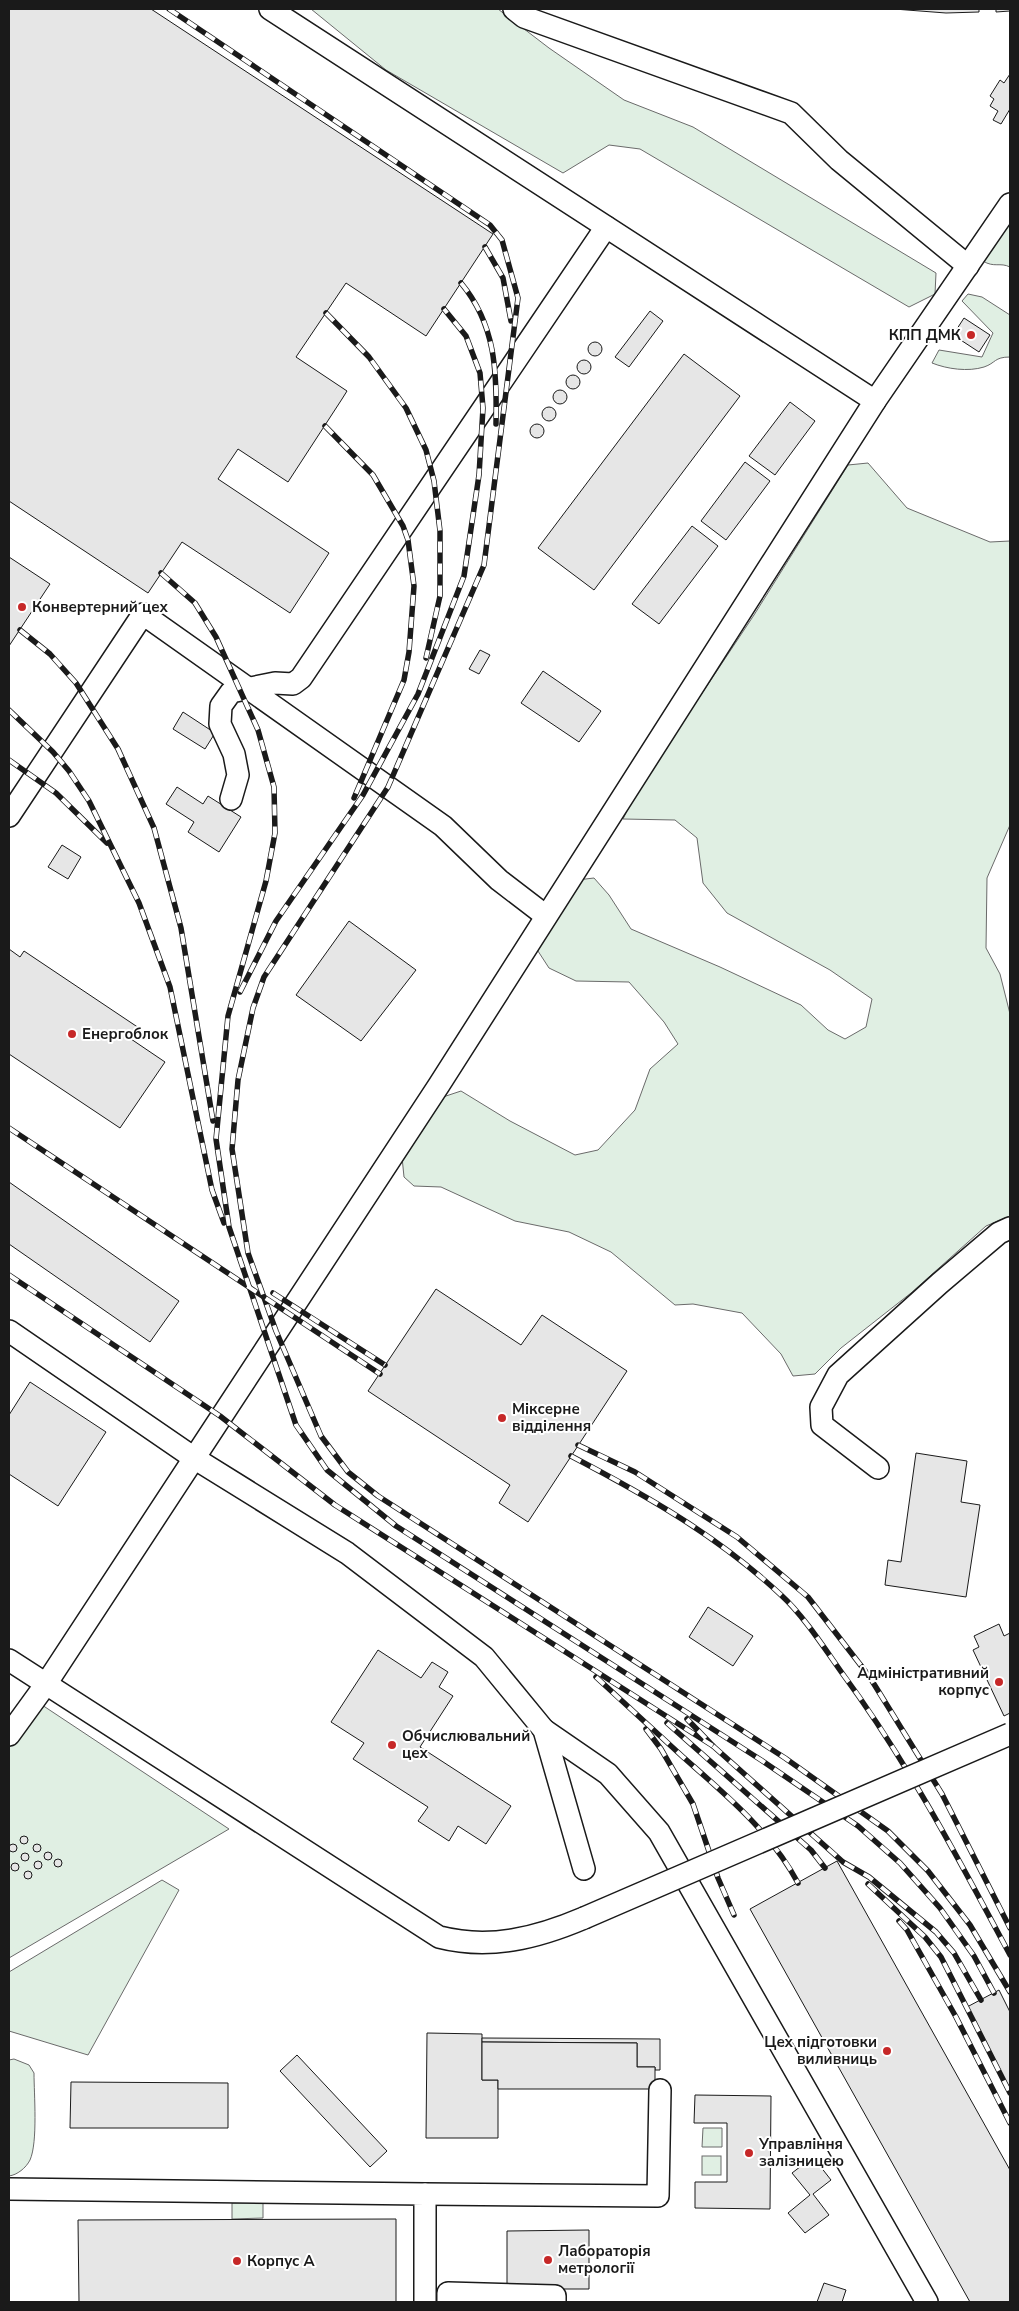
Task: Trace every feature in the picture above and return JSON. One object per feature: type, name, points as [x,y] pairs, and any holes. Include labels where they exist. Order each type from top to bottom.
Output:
[{"type":"street","points":[[270,9],[875,401]]},
{"type":"street","points":[[514,9],[524,16],[791,113],[839,160],[968,266]]},
{"type":"street","points":[[9,1735],[46,1684],[546,916],[875,401],[1010,204]]},
{"type":"street","points":[[231,799],[238,775],[234,754],[220,724],[221,706],[231,692],[275,683],[293,684],[301,678],[606,226]]},
{"type":"street","points":[[9,816],[143,614],[443,826],[499,880],[546,916]]},
{"type":"street","points":[[878,1468],[822,1425],[821,1406],[838,1375],[998,1233],[1010,1228]]},
{"type":"street","points":[[9,1331],[194,1458],[347,1553],[484,1657],[544,1730],[608,1774],[659,1832],[927,2302]]},
{"type":"street","points":[[9,1660],[440,1937],[460,1942],[489,1944],[554,1931],[1010,1734]]},
{"type":"street","points":[[544,1730],[584,1869]]},
{"type":"street","points":[[9,2189],[658,2196],[660,2090]]},
{"type":"street","points":[[425,2194],[425,2302]]},
{"type":"street","points":[[448,2302],[448,2293],[556,2296],[555,2302]]},
{"type":"green space","points":[[311,9],[498,9],[549,48],[624,100],[693,127],[936,273],[935,294],[909,307],[640,149],[609,145],[563,173],[386,70]]},
{"type":"green space","points":[[1010,214],[1010,267],[994,265],[983,261]]},
{"type":"green space","points":[[968,294],[982,297],[1010,315],[1010,357],[998,359],[984,367],[964,370],[932,363],[939,350],[982,357],[993,333],[962,301]]},
{"type":"green space","points":[[868,463],[907,508],[990,542],[1010,541],[1010,825],[987,878],[986,948],[1000,974],[1010,1014],[1010,1216],[986,1226],[911,1293],[841,1348],[815,1374],[793,1376],[781,1354],[742,1313],[693,1304],[675,1305],[611,1252],[569,1232],[515,1221],[441,1187],[414,1186],[404,1177],[402,1157],[443,1097],[461,1091],[510,1121],[575,1155],[598,1150],[635,1110],[650,1069],[678,1044],[664,1022],[629,982],[576,981],[549,968],[536,948],[577,880],[594,878],[609,895],[631,929],[720,967],[801,1005],[828,1030],[845,1039],[866,1027],[872,999],[830,970],[727,913],[703,883],[697,838],[675,820],[623,819],[635,794],[754,615],[848,465]]},
{"type":"green space","points":[[39,1703],[229,1829],[9,1958],[9,1745]]},
{"type":"green space","points":[[162,1880],[179,1890],[88,2055],[9,2031],[9,1972]]},
{"type":"green space","points":[[14,2059],[29,2065],[34,2073],[35,2130],[30,2160],[21,2171],[9,2176],[9,2060]]},
{"type":"green space","points":[[703,2128],[722,2128],[722,2147],[702,2147]]},
{"type":"green space","points":[[702,2156],[721,2156],[721,2175],[702,2175]]},
{"type":"green space","points":[[263,2202],[263,2218],[232,2219],[232,2203]]},
{"type":"building","points":[[9,9],[151,9],[493,234],[426,336],[346,283],[296,357],[347,391],[288,482],[238,449],[218,479],[329,553],[290,613],[182,542],[148,593],[9,501]]},
{"type":"building","points":[[894,9],[979,9],[979,12],[946,13]]},
{"type":"building","points":[[996,9],[1010,9],[1010,11],[996,12]]},
{"type":"building","points":[[1010,74],[1010,109],[1001,124],[993,120],[998,111],[990,106],[994,99],[990,96],[1000,80],[1004,83]]},
{"type":"building","points":[[650,311],[663,321],[629,367],[615,357]]},
{"type":"building","name":"КПП ДМК","points":[[964,318],[990,335],[979,352],[953,335]]},
{"type":"building","points":[[592,342],[598,342],[602,349],[598,356],[592,356],[588,352],[588,346]]},
{"type":"building","points":[[684,354],[740,396],[594,590],[538,548]]},
{"type":"building","points":[[581,360],[587,360],[591,367],[587,374],[581,374],[577,370],[577,364]]},
{"type":"building","points":[[570,375],[576,375],[580,382],[576,389],[570,389],[566,385],[566,379]]},
{"type":"building","points":[[557,390],[563,390],[567,397],[563,404],[557,404],[553,400],[553,394]]},
{"type":"building","points":[[790,402],[815,421],[775,475],[749,456]]},
{"type":"building","points":[[546,407],[552,407],[556,414],[552,421],[546,421],[542,417],[542,411]]},
{"type":"building","points":[[534,424],[540,424],[544,431],[540,438],[534,438],[530,434],[530,428]]},
{"type":"building","points":[[745,462],[770,481],[726,540],[701,521]]},
{"type":"building","points":[[692,526],[718,546],[659,624],[632,604]]},
{"type":"building","name":"Конвертерний цех","points":[[9,557],[50,584],[9,646]]},
{"type":"building","points":[[480,650],[490,655],[479,674],[469,669]]},
{"type":"building","points":[[543,671],[601,711],[579,742],[521,703]]},
{"type":"building","points":[[183,712],[215,733],[205,749],[173,729]]},
{"type":"building","points":[[177,787],[203,804],[208,796],[241,817],[219,852],[188,832],[194,822],[166,804]]},
{"type":"building","points":[[62,845],[81,857],[68,879],[48,867]]},
{"type":"building","points":[[349,921],[416,970],[361,1041],[296,995]]},
{"type":"building","name":"Енергоблок","points":[[9,949],[20,957],[24,951],[139,1028],[131,1039],[165,1062],[120,1128],[9,1054]]},
{"type":"building","points":[[9,1182],[179,1301],[150,1342],[9,1244]]},
{"type":"building","name":"Міксерне відділення","points":[[436,1289],[521,1345],[542,1315],[627,1371],[528,1522],[499,1503],[510,1485],[368,1391]]},
{"type":"building","points":[[30,1382],[106,1432],[58,1506],[9,1474],[9,1415]]},
{"type":"building","points":[[916,1453],[967,1461],[961,1502],[980,1505],[966,1597],[885,1585],[888,1560],[901,1562]]},
{"type":"building","points":[[708,1607],[753,1636],[733,1666],[689,1637]]},
{"type":"building","name":"Адміністративний корпус","points":[[999,1624],[1004,1636],[1010,1633],[1010,1713],[1004,1716],[973,1650],[979,1647],[974,1636]]},
{"type":"building","name":"Обчислювальний цех","points":[[378,1650],[421,1678],[432,1662],[448,1672],[439,1687],[453,1696],[420,1747],[511,1806],[486,1844],[458,1826],[449,1841],[418,1821],[428,1807],[353,1759],[364,1743],[331,1722]]},
{"type":"building","points":[[24,1836],[28,1840],[24,1844],[20,1840]]},
{"type":"building","points":[[13,1844],[17,1848],[13,1852],[9,1848]]},
{"type":"building","points":[[37,1844],[41,1848],[37,1852],[33,1848]]},
{"type":"building","points":[[48,1852],[52,1856],[48,1860],[44,1856]]},
{"type":"building","points":[[25,1853],[29,1857],[25,1861],[21,1857]]},
{"type":"building","points":[[58,1859],[62,1863],[58,1867],[54,1863]]},
{"type":"building","points":[[38,1861],[42,1865],[38,1869],[34,1865]]},
{"type":"building","name":"Цех підготовки виливниць","points":[[837,1861],[1010,2170],[1010,2302],[970,2302],[750,1909]]},
{"type":"building","points":[[15,1863],[19,1867],[15,1871],[11,1867]]},
{"type":"building","points":[[28,1871],[32,1875],[28,1879],[24,1875]]},
{"type":"building","points":[[999,1990],[1010,2012],[1010,2090],[967,2007]]},
{"type":"building","points":[[427,2033],[482,2034],[482,2080],[498,2080],[498,2138],[426,2138]]},
{"type":"building","points":[[482,2038],[660,2039],[660,2070],[655,2070],[655,2067],[637,2067],[637,2043],[482,2042]]},
{"type":"building","points":[[482,2042],[637,2043],[637,2067],[655,2067],[655,2089],[498,2089],[498,2080],[482,2080]]},
{"type":"building","points":[[297,2055],[387,2151],[370,2167],[280,2071]]},
{"type":"building","points":[[71,2082],[228,2083],[228,2128],[70,2128]]},
{"type":"building","name":"Управління залізницею","points":[[695,2095],[771,2096],[770,2209],[695,2208],[695,2182],[727,2182],[727,2123],[694,2123]]},
{"type":"building","points":[[813,2157],[831,2180],[813,2194],[829,2215],[805,2233],[788,2213],[810,2195],[792,2173]]},
{"type":"building","name":"Корпус А","points":[[396,2219],[396,2302],[79,2302],[78,2220]]},
{"type":"building","name":"Лабораторія метрології","points":[[589,2230],[589,2289],[507,2289],[507,2231]]},
{"type":"building","points":[[824,2283],[846,2290],[842,2302],[817,2302]]},
{"type":"railway","points":[[169,9],[490,225],[502,240],[518,298],[484,565],[388,787],[264,977],[253,1008],[238,1080],[232,1149],[248,1253],[276,1331],[321,1436],[348,1472],[378,1496],[785,1758],[888,1831],[928,1871],[970,1925],[1010,1992]]},
{"type":"railway","points":[[485,247],[503,278],[511,321]]},
{"type":"railway","points":[[461,283],[473,299],[488,332],[495,368],[496,424]]},
{"type":"railway","points":[[240,992],[276,921],[363,795],[418,694],[464,576],[479,475],[483,408],[480,373],[466,336],[444,309]]},
{"type":"railway","points":[[326,313],[369,357],[406,408],[426,450],[434,481],[440,531],[440,596],[426,658]]},
{"type":"railway","points":[[325,426],[373,475],[403,526],[408,540],[414,586],[409,652],[404,680],[354,798]]},
{"type":"railway","points":[[161,573],[195,603],[216,637],[258,730],[274,787],[275,833],[266,881],[228,1016],[216,1139],[229,1227],[296,1425],[327,1470],[396,1526],[761,1760],[858,1826],[900,1863],[940,1908],[974,1956],[994,1993]]},
{"type":"railway","points":[[20,630],[50,654],[76,683],[118,749],[154,828],[181,928],[213,1121]]},
{"type":"railway","points":[[9,710],[53,752],[69,771],[89,801],[139,903],[170,987],[212,1190],[224,1223]]},
{"type":"railway","points":[[9,760],[56,793],[107,843]]},
{"type":"railway","points":[[9,1128],[380,1374]]},
{"type":"railway","points":[[9,1275],[220,1416],[335,1505],[713,1746],[687,1719]]},
{"type":"railway","points":[[273,1293],[385,1365]]},
{"type":"railway","points":[[578,1445],[635,1472],[737,1537],[808,1597],[869,1676],[942,1794],[1010,1928]]},
{"type":"railway","points":[[571,1456],[681,1518],[757,1574],[797,1612],[866,1706],[910,1775],[1010,1955]]},
{"type":"railway","points":[[596,1677],[746,1815],[775,1847],[798,1883]]},
{"type":"railway","points":[[667,1723],[811,1850],[825,1868]]},
{"type":"railway","points":[[646,1729],[661,1749],[693,1804],[718,1878],[734,1915]]},
{"type":"railway","points":[[713,1746],[843,1862],[869,1877],[936,1932],[954,1953],[981,2000]]},
{"type":"railway","points":[[868,1884],[925,1937],[941,1957],[1010,2093]]},
{"type":"railway","points":[[899,1921],[907,1930],[956,2017],[1010,2123]]},
{"type":"place","name":"КПП ДМК","points":[[971,335]]},
{"type":"place","name":"Конвертерний цех","points":[[22,607]]},
{"type":"place","name":"Енергоблок","points":[[72,1034]]},
{"type":"place","name":"Міксерне відділення","points":[[502,1418]]},
{"type":"place","name":"Адміністративний корпус","points":[[999,1682]]},
{"type":"place","name":"Обчислювальний цех","points":[[392,1745]]},
{"type":"place","name":"Цех підготовки виливниць","points":[[887,2051]]},
{"type":"place","name":"Управління залізницею","points":[[749,2153]]},
{"type":"place","name":"Лабораторія метрології","points":[[548,2260]]},
{"type":"place","name":"Корпус А","points":[[237,2261]]}]
